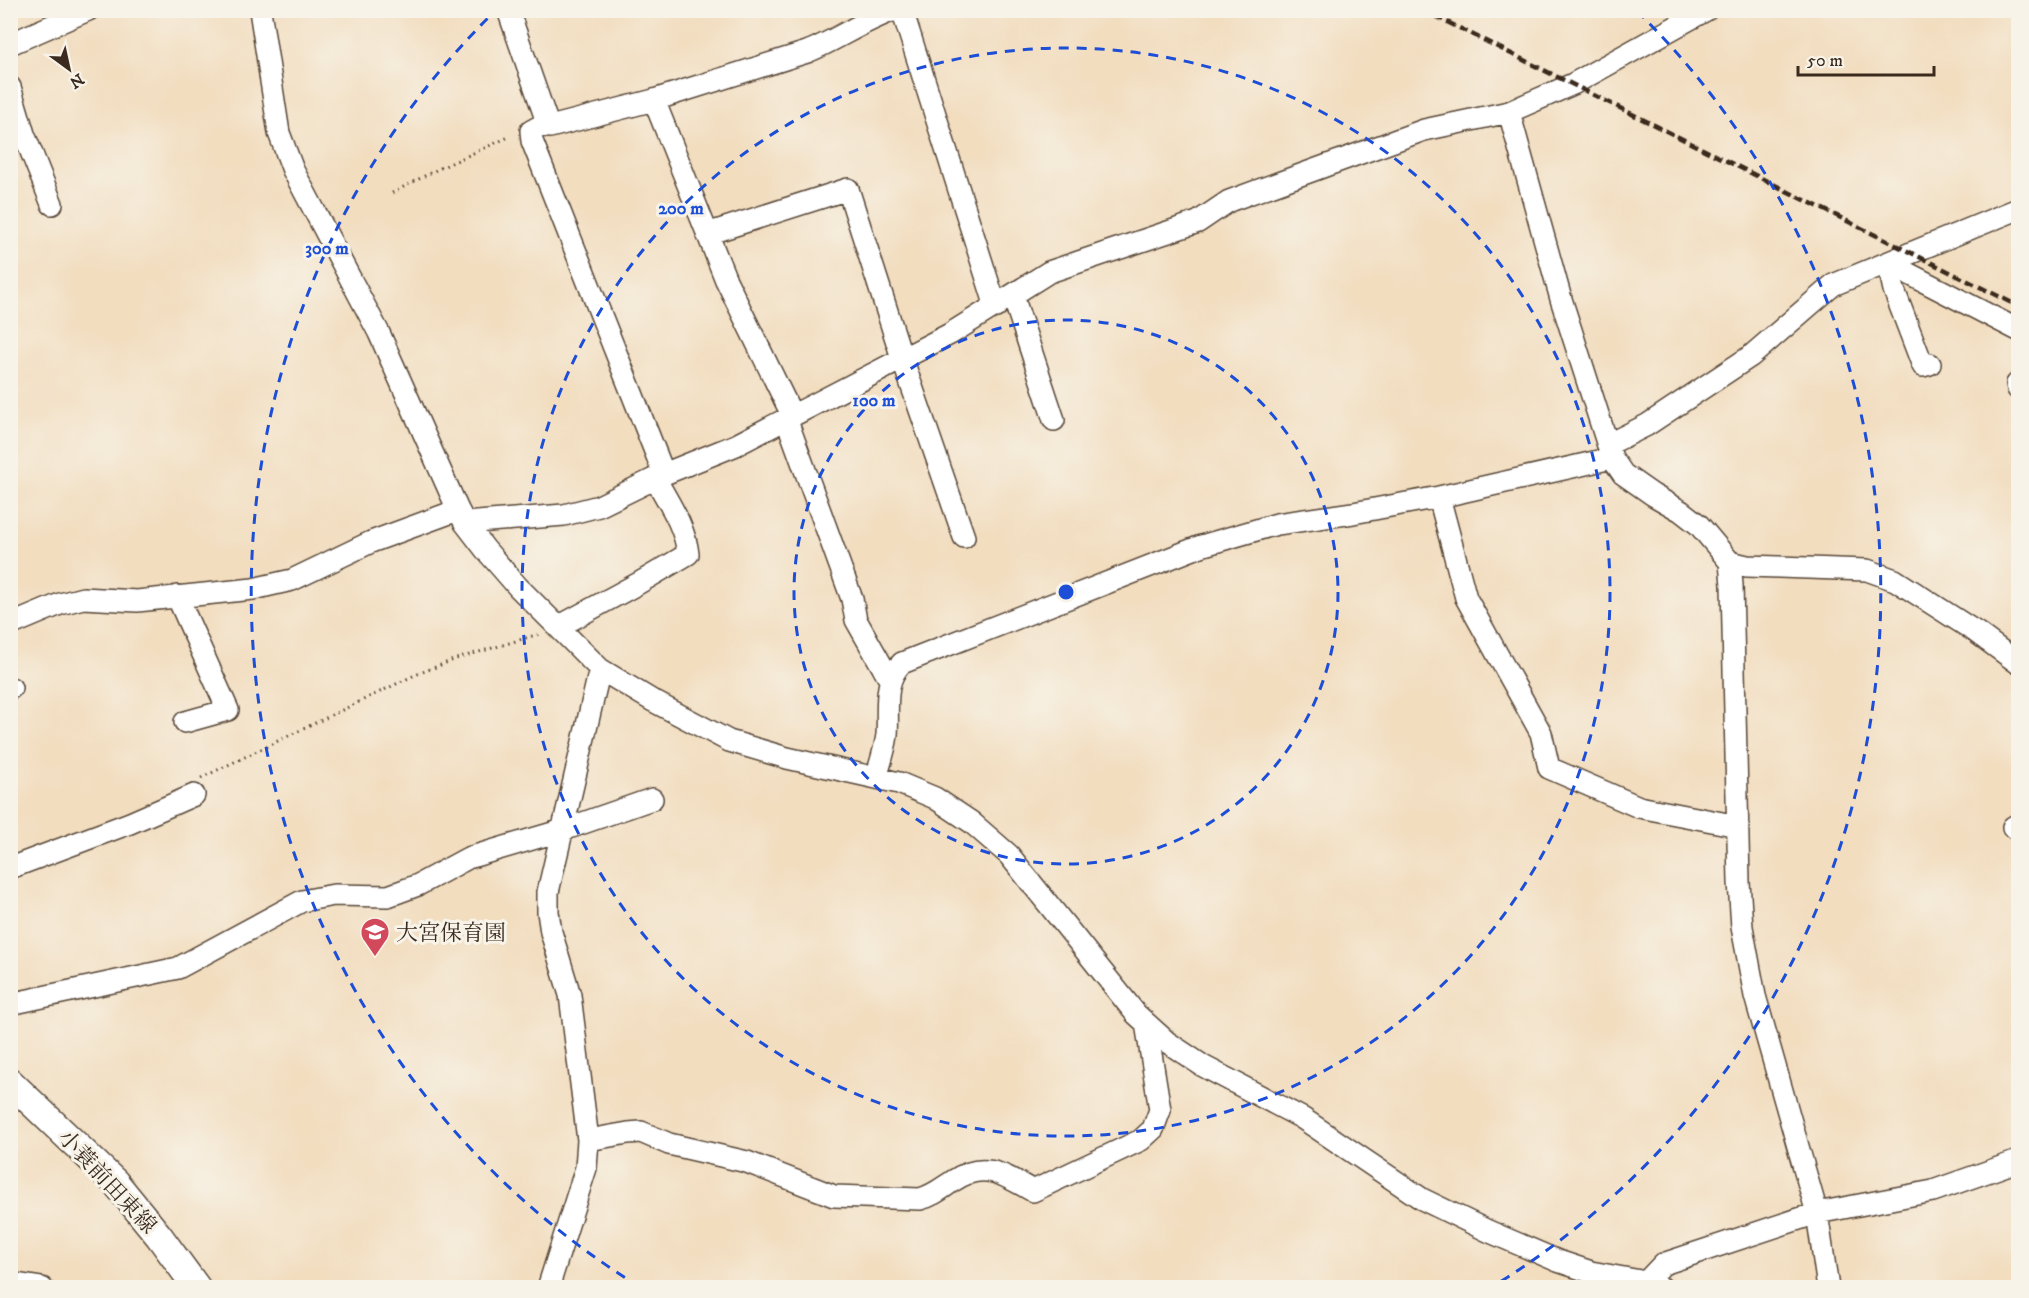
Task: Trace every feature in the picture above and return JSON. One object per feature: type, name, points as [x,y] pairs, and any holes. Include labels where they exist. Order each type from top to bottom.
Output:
[{"type":"main road","name":"小蓑前田東線","points":[[10,1082],[114,1182],[159,1236],[197,1287]]},
{"type":"street","points":[[10,44],[88,10]]},
{"type":"street","points":[[260,10],[279,133],[293,170],[379,333],[461,516],[518,587],[600,669],[653,701],[729,741],[788,758],[899,783],[935,798],[971,822],[1009,855],[1136,1014],[1167,1042],[1203,1066],[1302,1118],[1422,1199],[1558,1261],[1590,1280],[1654,1285],[1663,1264],[1817,1213],[1933,1191],[2019,1161]]},
{"type":"street","points":[[508,10],[546,119],[537,128],[532,141],[659,476],[687,542],[688,554],[639,584],[558,627]]},
{"type":"street","points":[[537,128],[550,127],[654,100],[807,52],[895,10]]},
{"type":"street","points":[[902,10],[1004,301],[1054,420]]},
{"type":"street","points":[[10,625],[60,604],[83,598],[137,601],[253,589],[292,580],[371,542],[461,516],[564,515],[599,506],[659,476],[736,445],[950,334],[1049,272],[1197,222],[1229,201],[1424,130],[1509,112],[1573,84],[1706,10]]},
{"type":"street","points":[[10,87],[24,134],[52,204]]},
{"type":"street","points":[[654,100],[726,280],[789,416],[852,599],[856,620],[890,680]]},
{"type":"street","points":[[1509,112],[1561,298],[1610,451],[1623,474],[1699,525],[1730,562],[1746,566],[1867,570],[1895,580],[1976,632],[2019,663]]},
{"type":"street","points":[[707,234],[848,189],[902,358],[964,537]]},
{"type":"street","points":[[876,778],[886,737],[890,680],[894,671],[902,663],[1201,546],[1277,524],[1438,497],[1610,451],[1750,357],[1833,285],[2019,209]]},
{"type":"street","points":[[1888,263],[2019,330]]},
{"type":"street","points":[[1888,263],[1894,290],[1923,366],[1930,364]]},
{"type":"street","points":[[2019,383],[2017,384],[2019,389]]},
{"type":"street","points":[[1438,497],[1466,598],[1541,733],[1549,768],[1639,807],[1738,826]]},
{"type":"street","points":[[1730,562],[1742,927],[1752,984],[1817,1213],[1828,1287]]},
{"type":"street","points":[[177,596],[228,710],[185,722]]},
{"type":"street","points":[[548,1287],[586,1168],[588,1140],[570,995],[551,932],[548,892],[600,669]]},
{"type":"street","points":[[10,868],[130,824],[194,788]]},
{"type":"street","points":[[10,1004],[178,968],[302,901],[334,895],[388,896],[418,885],[468,858],[563,830],[652,800]]},
{"type":"street","points":[[588,1140],[641,1132],[669,1144],[747,1162],[834,1196],[920,1199],[929,1197],[966,1172],[981,1170],[1003,1175],[1033,1191],[1141,1140],[1153,1130],[1160,1110],[1146,1023]]},
{"type":"street","points":[[10,1283],[42,1287]]},
{"type":"path","points":[[392,193],[507,137],[537,128]]},
{"type":"path","points":[[194,788],[415,675],[558,627]]},
{"type":"railway","points":[[1423,10],[2018,306]]},
{"type":"place","name":"大宮保育園","points":[[375,958]]}]
